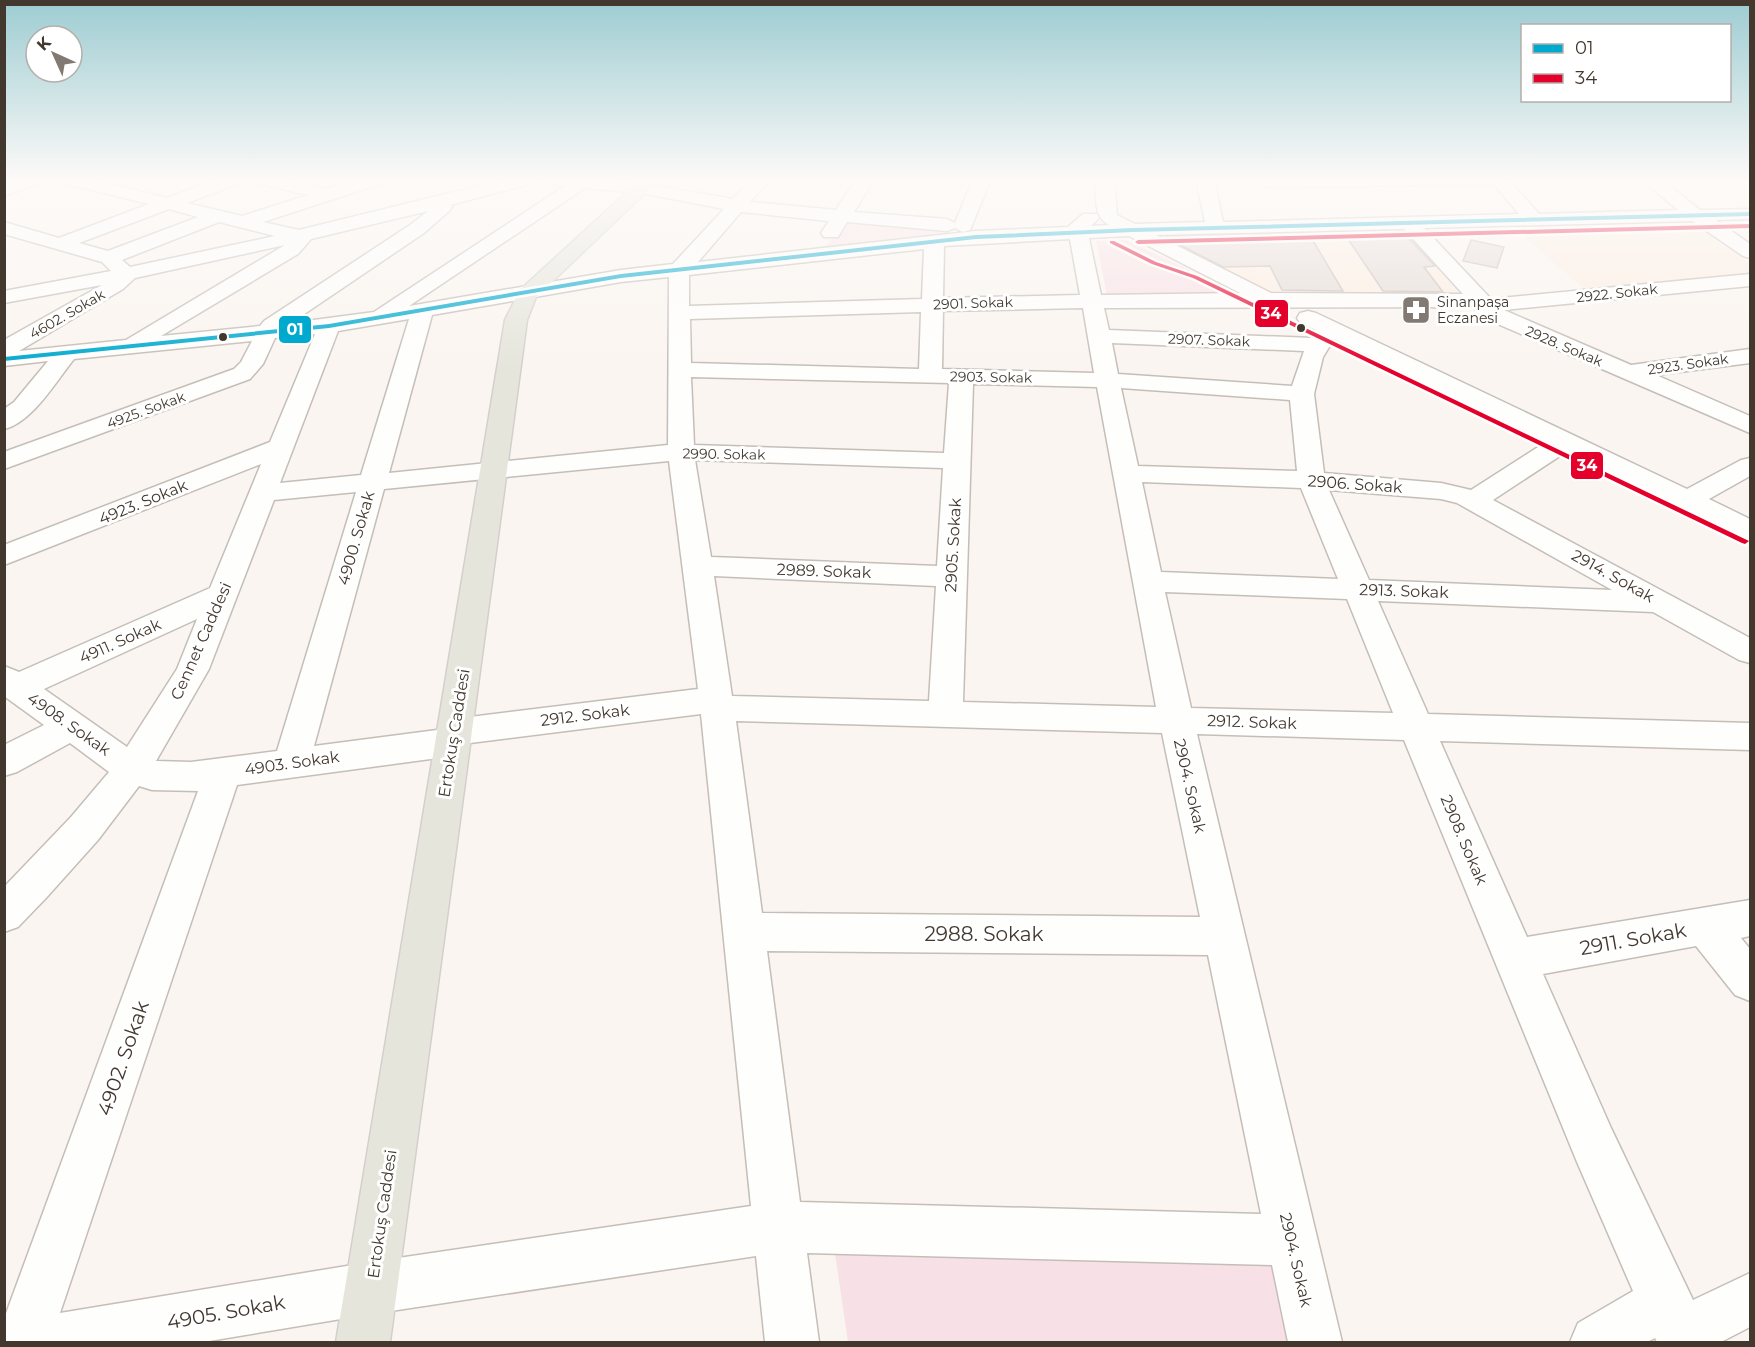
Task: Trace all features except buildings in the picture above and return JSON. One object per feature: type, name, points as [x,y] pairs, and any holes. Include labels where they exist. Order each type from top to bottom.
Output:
[{"type":"main road","name":"Ertokuş Caddesi","points":[[363,1342],[516,320],[527,294],[583,242]]},
{"type":"street","points":[[52,242],[109,258],[127,275]]},
{"type":"street","points":[[59,244],[65,242]]},
{"type":"street","points":[[109,258],[150,242]]},
{"type":"street","points":[[5,297],[127,275],[280,242]]},
{"type":"street","points":[[128,347],[291,250],[299,242]]},
{"type":"street","points":[[266,333],[290,312],[397,242]]},
{"type":"street","points":[[375,319],[492,242]]},
{"type":"street","points":[[705,242],[680,269],[678,285],[681,452],[717,703],[792,1342]]},
{"type":"street","points":[[818,254],[826,242]]},
{"type":"street","points":[[4,359],[329,326],[422,312],[581,283],[680,269],[926,242]]},
{"type":"street","points":[[930,376],[934,242]]},
{"type":"street","name":"2904. Sokak","points":[[1084,242],[1092,300],[1176,720],[1315,1342]]},
{"type":"street","points":[[1143,242],[1159,252],[1200,267],[1267,298],[1324,337],[1565,441],[1750,530]]},
{"type":"street","name":"2928. Sokak","points":[[1425,242],[1481,304],[1503,320],[1750,425]]},
{"type":"street","points":[[1732,242],[1750,252]]},
{"type":"street","name":"4602. Sokak","points":[[4,350],[116,285],[127,275]]},
{"type":"street","name":"2922. Sokak","points":[[1267,298],[1481,304],[1750,280]]},
{"type":"street","name":"2901. Sokak","points":[[678,312],[1092,300],[1267,298]]},
{"type":"street","name":"4900. Sokak","points":[[291,764],[422,312]]},
{"type":"street","name":"Cennet Caddesi","points":[[4,914],[90,824],[133,770],[157,734],[193,669],[329,326]]},
{"type":"street","name":"4925. Sokak","points":[[4,461],[242,374],[251,366],[266,333]]},
{"type":"street","name":"2907. Sokak","points":[[1099,336],[1324,337]]},
{"type":"street","name":"2908. Sokak","points":[[1324,337],[1307,368],[1302,394],[1311,480],[1515,960],[1677,1326]]},
{"type":"street","points":[[4,422],[23,407],[67,353]]},
{"type":"street","name":"2923. Sokak","points":[[1626,372],[1750,356]]},
{"type":"street","name":"2903. Sokak","points":[[679,370],[1108,380],[1302,394]]},
{"type":"street","name":"2905. Sokak","points":[[945,714],[961,376]]},
{"type":"street","points":[[1475,500],[1565,441]]},
{"type":"street","name":"4923. Sokak","points":[[4,556],[281,447]]},
{"type":"street","name":"2990. Sokak","points":[[262,493],[681,452],[957,461]]},
{"type":"street","points":[[1687,500],[1750,466]]},
{"type":"street","name":"2906. Sokak","points":[[1126,474],[1311,480],[1441,491],[1475,500]]},
{"type":"street","name":"2914. Sokak","points":[[1475,500],[1750,652]]},
{"type":"street","name":"2989. Sokak","points":[[697,566],[951,577]]},
{"type":"street","name":"2913. Sokak","points":[[1148,581],[1660,602]]},
{"type":"street","name":"4911. Sokak","points":[[11,683],[222,595]]},
{"type":"street","name":"4908. Sokak","points":[[11,683],[133,770]]},
{"type":"street","name":"2912. Sokak","points":[[453,737],[717,703],[945,714],[1750,736]]},
{"type":"street","points":[[4,762],[72,726]]},
{"type":"street","name":"4903. Sokak","points":[[133,770],[170,777],[223,773],[453,737]]},
{"type":"street","name":"4902. Sokak","points":[[23,1342],[223,773]]},
{"type":"street","name":"2911. Sokak","points":[[1515,960],[1750,918]]},
{"type":"street","points":[[1705,926],[1750,981]]},
{"type":"street","name":"2988. Sokak","points":[[744,932],[1224,936]]},
{"type":"street","name":"4905. Sokak","points":[[46,1342],[371,1288],[778,1227],[1292,1240]]},
{"type":"street","points":[[1597,1342],[1677,1326],[1750,1299]]},
{"type":"shaded area","points":[[829,242],[882,242],[826,247]]},
{"type":"shaded area","points":[[1096,242],[1130,242],[1244,296],[1107,295]]},
{"type":"shaded area","points":[[1165,242],[1418,242],[1468,297],[1266,292]]},
{"type":"shaded area","points":[[1530,242],[1719,242],[1750,264],[1750,273],[1584,289]]},
{"type":"shaded area","points":[[833,1240],[1257,1255],[1285,1278],[1300,1319],[1304,1342],[848,1342]]},
{"type":"transit line","name":"01","points":[[4,359],[329,326],[621,276],[932,242]]},
{"type":"transit line","name":"34","points":[[1112,242],[1154,263],[1195,277],[1745,541]]},
{"type":"transit line","name":"34","points":[[1138,242],[1143,242]]},
{"type":"place","name":"Sinanpaşa Eczanesi","points":[[1416,310]]}]
